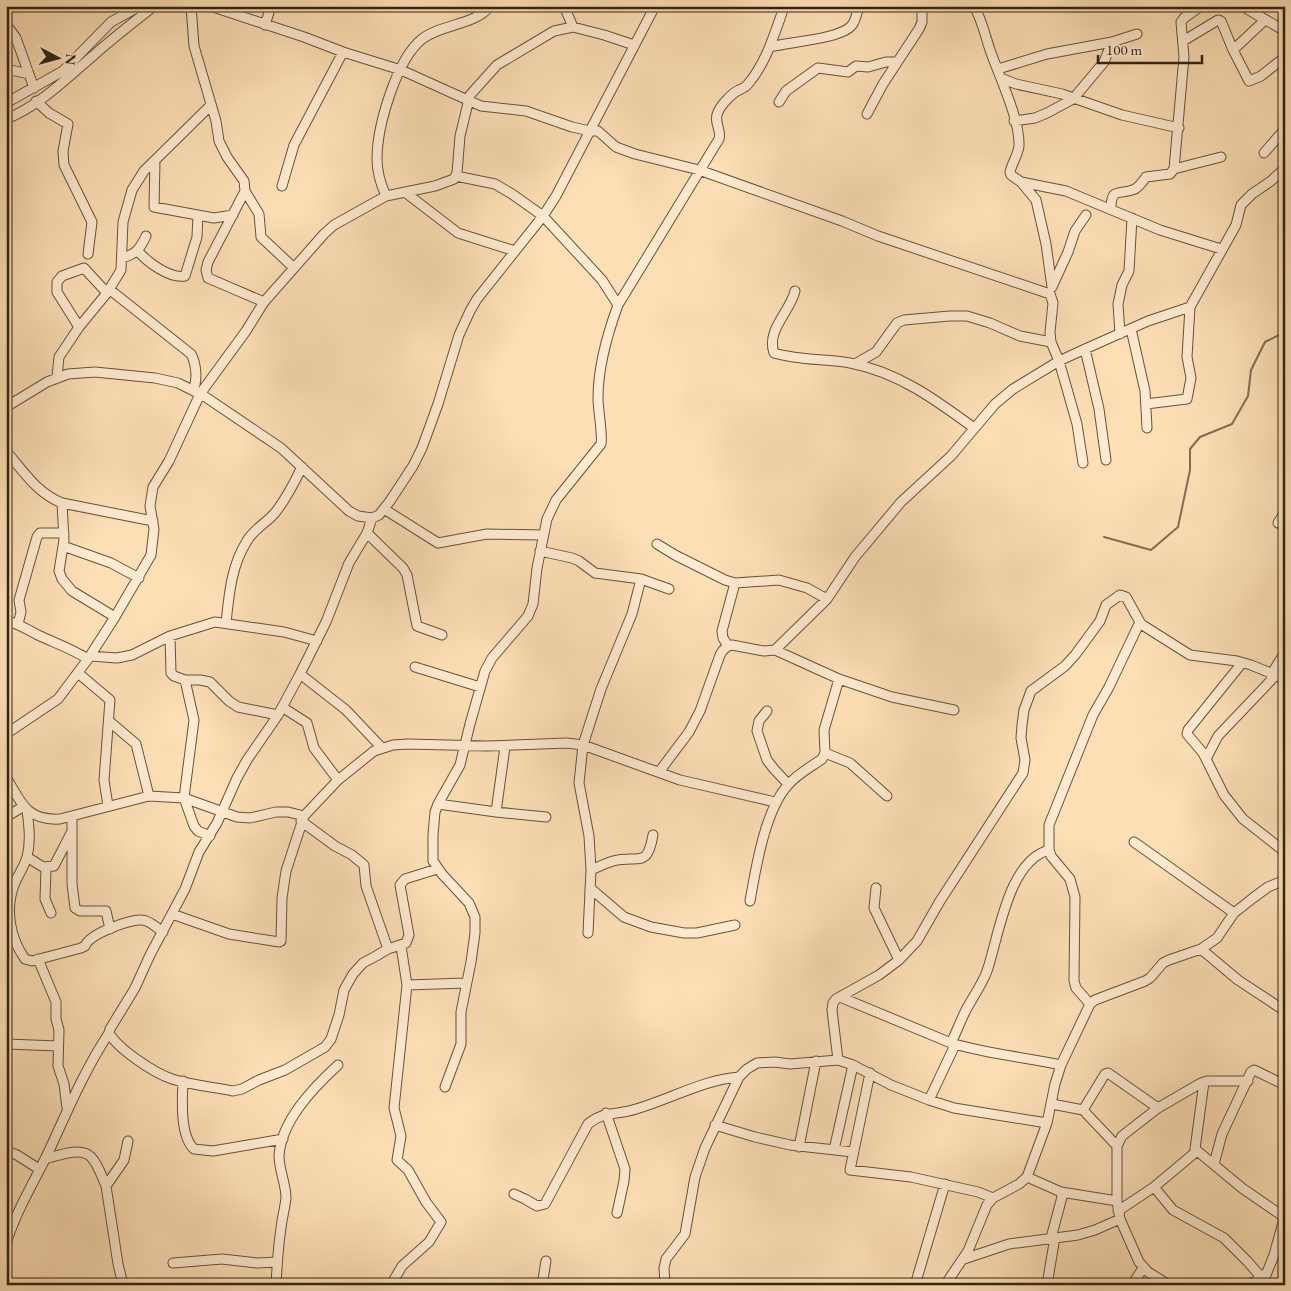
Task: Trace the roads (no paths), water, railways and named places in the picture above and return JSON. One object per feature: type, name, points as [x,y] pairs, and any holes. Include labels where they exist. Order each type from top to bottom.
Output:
[{"type":"street","points":[[6,103],[63,70],[111,22],[140,6]]},
{"type":"street","points":[[6,119],[17,115],[59,85],[154,6]]},
{"type":"street","points":[[191,6],[194,46],[216,121],[219,141],[227,157],[244,181],[245,191],[259,214],[261,237],[294,268]]},
{"type":"street","points":[[210,6],[401,70],[468,101],[487,107],[526,112],[572,127],[598,131],[616,147],[699,170],[842,221],[878,236],[1051,290]]},
{"type":"street","points":[[265,25],[271,6]]},
{"type":"street","points":[[386,196],[376,161],[381,121],[401,70],[421,40],[450,26],[484,14],[490,6]]},
{"type":"street","points":[[564,6],[573,27]]},
{"type":"street","points":[[6,1244],[9,1225],[45,1159],[84,1074],[135,988],[185,889],[199,852],[210,836],[237,778],[280,711],[300,674],[317,641],[349,563],[367,533],[372,518],[384,509],[409,472],[422,448],[459,335],[470,311],[543,216],[655,6]]},
{"type":"street","points":[[770,47],[844,31],[852,26],[859,6]]},
{"type":"street","points":[[867,114],[873,100],[896,62],[914,38],[922,22],[922,6]]},
{"type":"street","points":[[974,6],[1000,73],[1014,121],[1019,147],[1010,172],[1033,196],[1038,207],[1040,224],[1046,244],[1053,303],[1050,332],[1051,342],[1060,361],[1077,424],[1082,463]]},
{"type":"street","points":[[1174,170],[1184,57],[1182,20],[1201,6]]},
{"type":"street","points":[[1242,6],[1285,32]]},
{"type":"street","points":[[445,1086],[461,1044],[461,1012],[475,933],[473,910],[469,903],[437,869],[433,861],[434,821],[438,804],[460,765],[485,671],[492,658],[528,616],[532,608],[546,520],[556,500],[601,444],[598,405],[599,373],[611,324],[618,305],[720,136],[716,122],[718,113],[732,95],[747,86],[770,47],[783,10]]},
{"type":"street","points":[[1184,41],[1220,20],[1249,81],[1267,71],[1285,57]]},
{"type":"street","points":[[1233,50],[1265,20]]},
{"type":"street","points":[[6,24],[16,38],[34,88]]},
{"type":"street","points":[[6,734],[58,699],[89,658],[115,618],[152,555],[154,542],[150,506],[153,487],[169,461],[197,392],[246,331],[264,302],[324,234],[334,225],[386,196],[406,193],[452,181],[456,176],[460,136],[468,101],[473,91],[497,65],[554,31],[573,27],[634,45]]},
{"type":"street","points":[[1000,73],[1048,54],[1112,42],[1137,34]]},
{"type":"street","points":[[1014,121],[1035,118],[1073,99],[1104,62],[1112,42]]},
{"type":"street","points":[[282,186],[294,146],[343,52]]},
{"type":"street","points":[[779,102],[786,91],[818,68],[848,72],[856,66],[868,67],[886,62],[896,62]]},
{"type":"street","points":[[6,69],[29,74]]},
{"type":"street","points":[[1000,73],[1016,84],[1062,94],[1128,117],[1179,128]]},
{"type":"street","points":[[36,101],[49,113],[68,124],[63,151],[64,164],[92,222],[88,254]]},
{"type":"street","points":[[58,377],[59,357],[108,291],[121,270],[123,222],[132,190],[144,172],[210,105]]},
{"type":"street","points":[[1264,153],[1285,129]]},
{"type":"street","points":[[1112,209],[1111,198],[1114,194],[1137,188],[1149,175],[1170,174],[1174,170],[1221,157]]},
{"type":"street","points":[[155,161],[154,208],[214,218],[233,215]]},
{"type":"street","points":[[1146,404],[1187,399],[1191,378],[1187,356],[1190,307],[1236,225],[1241,205],[1285,168]]},
{"type":"street","points":[[456,176],[495,184],[543,216],[602,280],[618,305]]},
{"type":"street","points":[[1021,182],[1066,191],[1160,230],[1221,249]]},
{"type":"street","points":[[245,191],[208,262],[206,274],[208,278],[264,302]]},
{"type":"street","points":[[406,193],[458,233],[515,251]]},
{"type":"street","points":[[138,251],[147,262],[154,266],[178,276],[185,276],[197,237],[198,215]]},
{"type":"street","points":[[1051,290],[1075,231],[1086,215]]},
{"type":"street","points":[[1120,334],[1118,304],[1122,285],[1129,271],[1132,218]]},
{"type":"street","points":[[122,258],[133,255],[138,251],[146,236]]},
{"type":"street","points":[[79,328],[57,292],[59,278],[84,268],[108,291],[191,354],[194,360],[197,392]]},
{"type":"street","points":[[795,291],[791,304],[776,326],[772,348],[774,353],[855,364],[880,370],[934,399],[974,428]]},
{"type":"street","points":[[775,650],[827,599],[850,564],[901,502],[951,456],[994,404],[1013,389],[1060,361],[1148,321],[1190,307]]},
{"type":"street","points":[[855,364],[876,352],[897,323],[904,320],[967,316],[990,323],[1020,336],[1051,342]]},
{"type":"street","points":[[1131,329],[1143,382],[1146,404],[1146,428]]},
{"type":"street","points":[[1085,349],[1099,409],[1106,460]]},
{"type":"street","points":[[6,407],[58,377],[68,374],[94,372],[155,378],[178,383],[197,392],[281,448],[348,511],[358,516],[372,518]]},
{"type":"street","points":[[6,451],[46,496],[62,503],[153,521]]},
{"type":"street","points":[[226,623],[231,579],[244,546],[252,533],[274,514],[282,504],[302,467]]},
{"type":"street","points":[[62,503],[64,533],[59,571],[62,579],[72,591],[115,618]]},
{"type":"street","points":[[384,509],[438,543],[487,534],[544,535]]},
{"type":"street","points":[[1278,523],[1285,512]]},
{"type":"street","points":[[18,624],[21,612],[19,600],[37,537],[40,533],[44,532],[64,533]]},
{"type":"street","points":[[367,533],[407,575],[414,616],[418,626],[442,635]]},
{"type":"street","points":[[658,544],[675,555],[725,580],[735,583],[778,580],[807,588],[827,599]]},
{"type":"street","points":[[63,546],[111,563],[139,578]]},
{"type":"street","points":[[540,551],[572,558],[579,561],[595,574],[641,580],[669,589]]},
{"type":"street","points":[[588,933],[591,870],[589,836],[579,783],[583,745],[589,732],[602,689],[632,614],[641,580]]},
{"type":"street","points":[[728,646],[723,638],[722,631],[735,583]]},
{"type":"street","points":[[838,1060],[832,1010],[833,1003],[840,996],[879,975],[899,960],[917,941],[974,847],[1023,773],[1025,760],[1021,738],[1022,725],[1024,710],[1031,691],[1075,655],[1100,622],[1106,605],[1120,595],[1126,597],[1141,624],[1190,655],[1242,663],[1285,679]]},
{"type":"street","points":[[6,621],[18,624],[89,658],[117,658],[132,655],[170,636],[215,622],[284,632],[317,641]]},
{"type":"street","points":[[1090,1004],[1076,988],[1074,981],[1074,887],[1070,879],[1050,856],[1048,850],[1049,825],[1093,715],[1109,688],[1138,626],[1141,624]]},
{"type":"street","points":[[170,636],[171,673],[174,676],[186,680],[210,682],[229,701],[238,707],[280,711],[308,723],[314,748],[338,780]]},
{"type":"street","points":[[728,646],[764,651],[775,650],[839,678],[892,698],[954,710]]},
{"type":"street","points":[[659,772],[689,732],[700,711],[720,654],[728,646]]},
{"type":"street","points":[[1206,760],[1218,736],[1273,675],[1285,652]]},
{"type":"street","points":[[1242,663],[1188,730],[1188,737],[1199,747],[1224,795],[1243,819],[1285,852]]},
{"type":"street","points":[[415,667],[480,687]]},
{"type":"street","points":[[78,673],[110,700],[104,780],[108,806]]},
{"type":"street","points":[[300,674],[346,710],[382,748]]},
{"type":"street","points":[[750,901],[755,872],[775,802],[788,784],[822,759],[825,753],[824,730],[839,678]]},
{"type":"street","points":[[186,680],[194,720],[184,798],[194,826],[210,836]]},
{"type":"street","points":[[767,711],[760,721],[757,731],[768,760],[788,784]]},
{"type":"street","points":[[109,721],[136,744],[149,796]]},
{"type":"street","points":[[172,914],[229,934],[281,941],[282,898],[285,877],[302,818],[338,780],[363,759],[382,748],[408,744],[505,746],[567,743],[583,745],[680,780],[775,802]]},
{"type":"street","points":[[496,812],[505,746]]},
{"type":"street","points":[[825,753],[850,763],[887,796]]},
{"type":"street","points":[[6,777],[25,808],[34,815],[50,819],[72,816],[149,796],[184,798],[243,818],[276,812],[288,812],[302,818],[335,846],[352,855],[364,865],[366,886],[388,949]]},
{"type":"street","points":[[438,804],[546,817]]},
{"type":"street","points":[[6,817],[25,808]]},
{"type":"street","points":[[25,808],[30,835],[27,857],[13,888],[11,898],[11,928],[13,937],[25,959],[32,961],[81,948],[85,946],[87,940],[110,929],[140,920],[145,920],[163,932]]},
{"type":"street","points":[[72,816],[72,884],[76,908],[80,911],[106,911],[110,929]]},
{"type":"street","points":[[27,857],[46,868],[54,866],[71,833]]},
{"type":"street","points":[[591,870],[613,861],[644,857],[650,850],[653,835]]},
{"type":"street","points":[[1134,842],[1234,913]]},
{"type":"street","points":[[929,1100],[965,1012],[984,978],[1008,899],[1020,872],[1036,854],[1048,850]]},
{"type":"street","points":[[46,868],[45,899],[50,913]]},
{"type":"street","points":[[109,1034],[118,1046],[142,1062],[170,1078],[183,1081],[233,1091],[242,1089],[285,1070],[325,1047],[331,1039],[339,1015],[344,990],[363,963],[388,949],[406,943],[409,936],[401,882],[437,869]]},
{"type":"street","points":[[945,1285],[964,1259],[983,1213],[992,1198],[1019,1184],[1027,1177],[1047,1123],[1061,1065],[1090,1004],[1095,1000],[1150,978],[1168,960],[1201,949],[1217,938],[1234,913],[1268,887],[1284,879]]},
{"type":"street","points":[[590,888],[624,917],[651,927],[684,933],[710,931],[736,925]]},
{"type":"street","points":[[876,888],[874,908],[899,960]]},
{"type":"street","points":[[391,1285],[402,1266],[429,1242],[441,1222],[426,1202],[408,1170],[396,1160],[401,1136],[394,1108],[407,985],[401,946]]},
{"type":"street","points":[[1201,949],[1238,980],[1285,1011]]},
{"type":"street","points":[[38,959],[56,1002],[56,1019],[59,1030],[58,1066],[64,1084],[68,1109]]},
{"type":"street","points":[[407,985],[466,983]]},
{"type":"street","points":[[840,996],[953,1044],[985,1053],[1028,1058],[1061,1065]]},
{"type":"street","points":[[6,1044],[58,1046]]},
{"type":"street","points":[[665,1285],[664,1264],[685,1234],[695,1177],[715,1125],[740,1076],[747,1069],[757,1064],[775,1062],[790,1064],[838,1060],[853,1065],[891,1085],[954,1108],[1047,1123]]},
{"type":"street","points":[[799,1147],[816,1061]]},
{"type":"street","points":[[276,1285],[277,1262],[286,1196],[279,1164],[282,1139],[298,1110],[324,1078],[338,1065]]},
{"type":"street","points":[[834,1150],[853,1065]]},
{"type":"street","points":[[1214,1164],[1222,1134],[1251,1072],[1254,1070],[1285,1085]]},
{"type":"street","points":[[1083,1110],[1105,1074],[1108,1073],[1158,1108]]},
{"type":"street","points":[[870,1074],[849,1168],[851,1171],[911,1176],[978,1192],[992,1198]]},
{"type":"street","points":[[514,1194],[525,1198],[537,1206],[545,1204],[588,1124],[606,1113],[634,1110],[714,1080],[740,1076]]},
{"type":"street","points":[[183,1081],[182,1109],[184,1124],[191,1146],[194,1149],[213,1151],[282,1139]]},
{"type":"street","points":[[1169,1285],[1143,1268],[1132,1248],[1118,1210],[1117,1146],[1122,1136],[1158,1108],[1204,1082],[1248,1081]]},
{"type":"street","points":[[1204,1082],[1195,1143],[1197,1151],[1242,1188],[1284,1216],[1274,1255],[1264,1278],[1250,1285]]},
{"type":"street","points":[[1052,1104],[1083,1110],[1117,1146]]},
{"type":"street","points":[[606,1113],[625,1169],[617,1212]]},
{"type":"street","points":[[715,1125],[754,1138],[799,1147],[853,1152]]},
{"type":"street","points":[[106,1186],[124,1160],[128,1141]]},
{"type":"street","points":[[6,1151],[17,1155],[39,1169]]},
{"type":"street","points":[[964,1259],[1009,1244],[1078,1235],[1095,1230],[1118,1210],[1154,1187],[1197,1151]]},
{"type":"street","points":[[45,1159],[76,1152],[87,1154],[92,1158],[106,1186],[123,1285]]},
{"type":"street","points":[[1027,1177],[1061,1192],[1118,1210]]},
{"type":"street","points":[[916,1285],[945,1184]]},
{"type":"street","points":[[1154,1187],[1173,1210],[1224,1238],[1264,1278]]},
{"type":"street","points":[[1047,1285],[1053,1237],[1062,1196],[1061,1192]]},
{"type":"street","points":[[173,1263],[222,1259],[257,1263],[277,1262]]},
{"type":"street","points":[[542,1285],[546,1261]]},
{"type":"street","points":[[1132,1285],[1143,1268]]},
{"type":"waterway","points":[[1104,537],[1151,550],[1178,527],[1190,470],[1190,449],[1200,437],[1232,424],[1248,396],[1251,370],[1265,342],[1285,332]]}]
